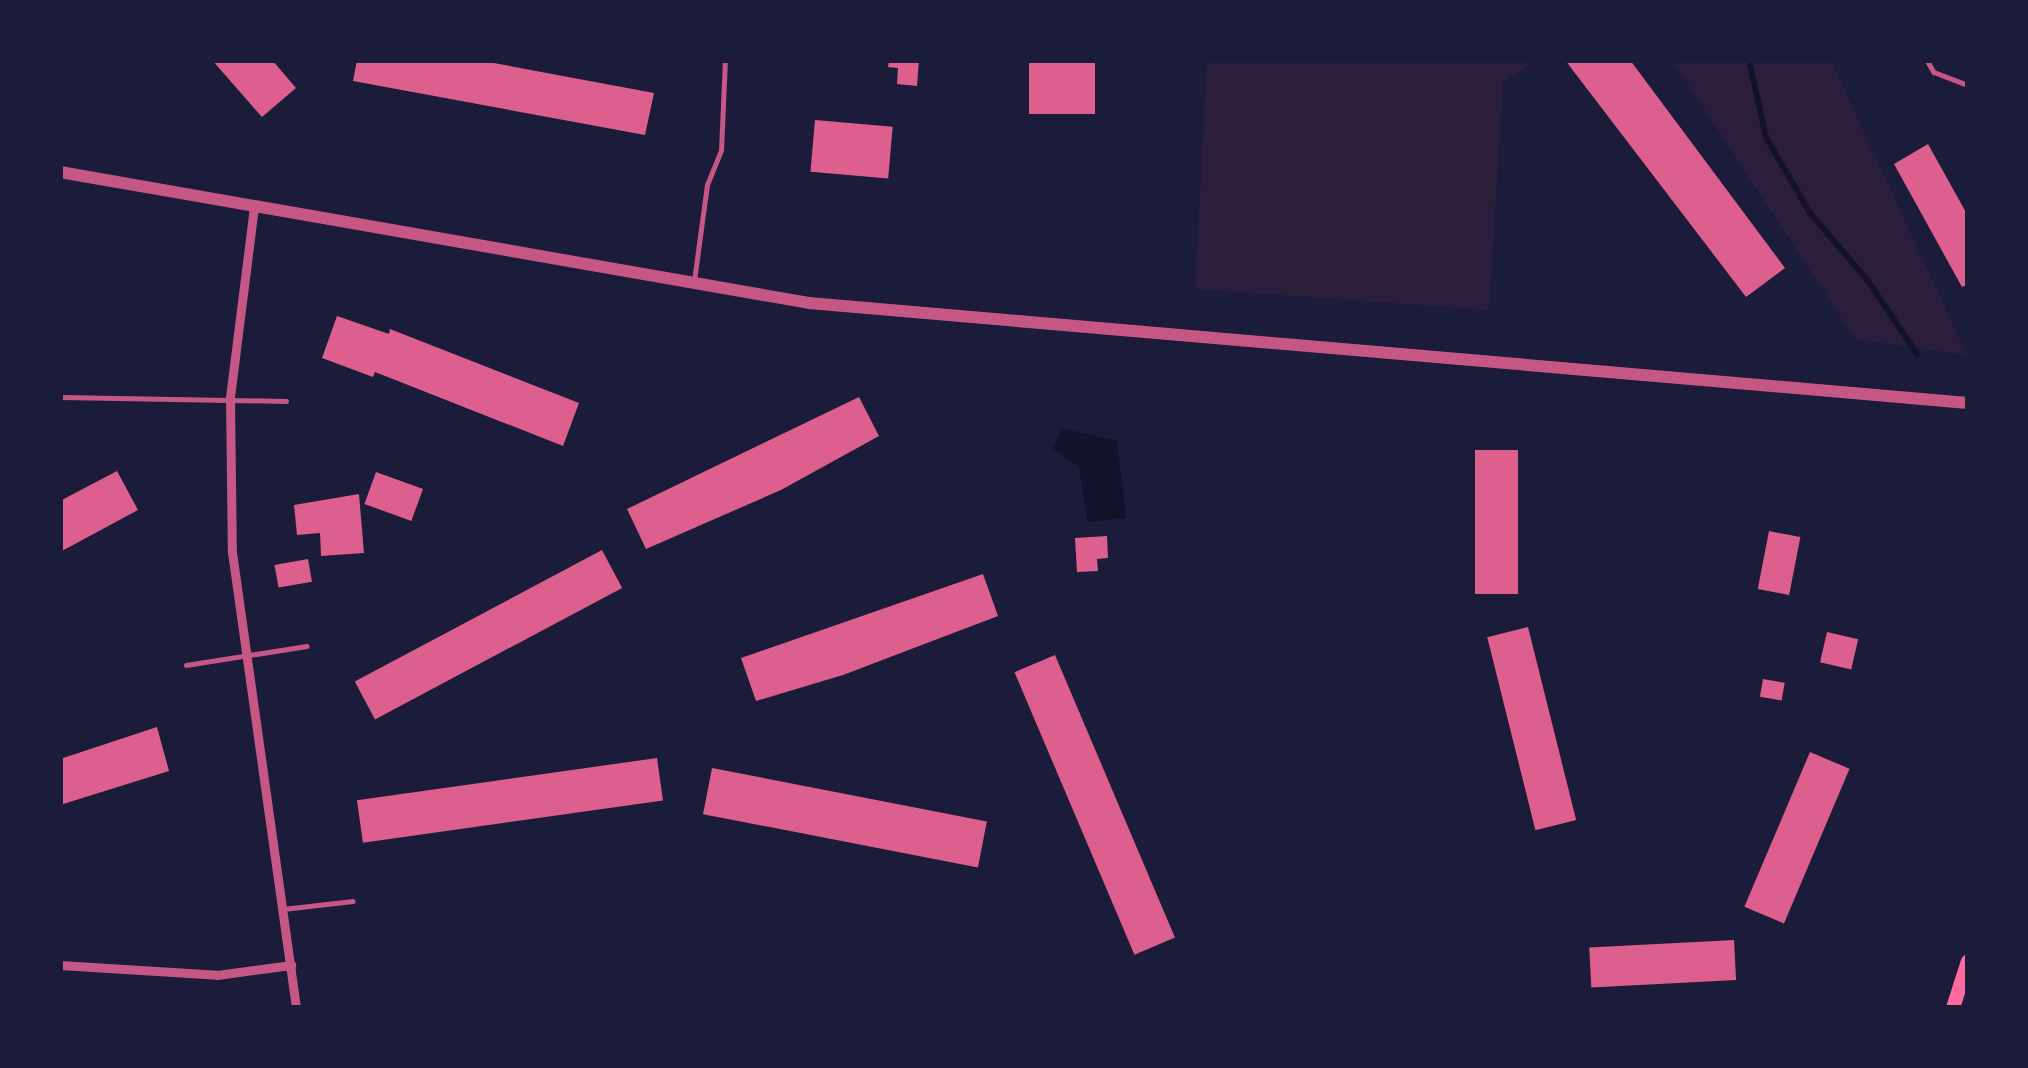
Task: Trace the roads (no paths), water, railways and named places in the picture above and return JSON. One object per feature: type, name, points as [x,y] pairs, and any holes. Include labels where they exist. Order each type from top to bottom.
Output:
[{"type":"main road","points":[[1952,1008],[1968,961]]},
{"type":"street","points":[[60,172],[693,286],[954,318],[1968,404]]},
{"type":"street","points":[[254,207],[230,398],[232,552],[296,1008]]},
{"type":"street","points":[[60,964],[217,975],[291,965]]},
{"type":"lane","points":[[693,286],[699,223],[721,151],[725,60]]},
{"type":"lane","points":[[1927,60],[1934,72],[1968,86]]},
{"type":"lane","points":[[62,398],[286,401]]},
{"type":"lane","points":[[185,665],[307,646]]},
{"type":"lane","points":[[283,909],[352,901]]},
{"type":"waterway","points":[[1749,60],[1766,137],[1810,213],[1868,281],[1917,354]]}]
